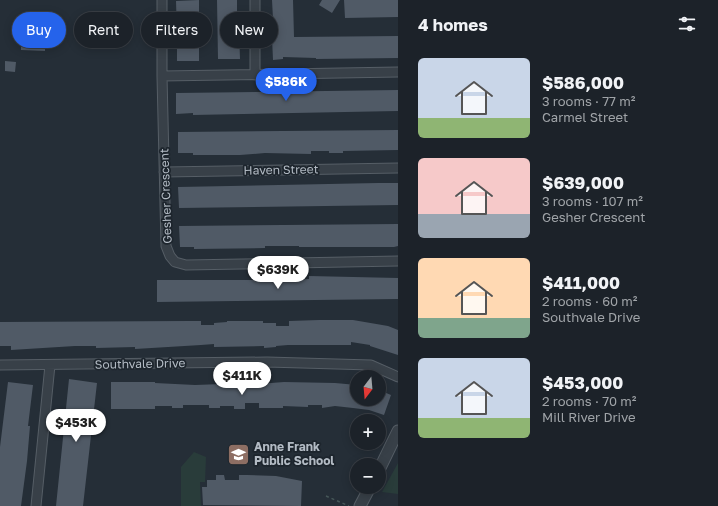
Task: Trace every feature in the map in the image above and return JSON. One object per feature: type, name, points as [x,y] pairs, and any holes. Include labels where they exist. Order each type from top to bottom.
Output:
[{"type":"street","name":"Gesher Crescent","points":[[162,0],[162,76],[166,246],[170,256],[175,262],[186,265],[249,265],[398,261]]},
{"type":"street","points":[[255,0],[255,75]]},
{"type":"street","points":[[162,76],[398,72]]},
{"type":"street","name":"Haven Street","points":[[164,172],[398,168]]},
{"type":"street","name":"Southvale Drive","points":[[0,365],[50,366],[267,362],[371,365],[398,377]]},
{"type":"street","points":[[36,506],[50,366]]},
{"type":"street","points":[[385,458],[398,431]]},
{"type":"street","points":[[360,506],[366,494]]},
{"type":"path","points":[[326,496],[349,506]]},
{"type":"green space","points":[[194,452],[206,457],[205,482],[200,482],[201,506],[181,506],[181,467]]},
{"type":"green space","points":[[398,463],[398,494],[386,492],[386,485]]},
{"type":"building","points":[[199,0],[199,12],[176,12],[176,1]]},
{"type":"building","points":[[217,0],[237,0],[237,12],[220,12],[220,48],[240,48],[240,59],[218,59]]},
{"type":"building","points":[[272,0],[293,0],[294,37],[398,36],[398,58],[316,59],[283,57],[283,59],[273,60],[272,48],[278,48],[278,12],[273,12]]},
{"type":"building","points":[[322,0],[340,0],[332,13],[319,5]]},
{"type":"building","points":[[344,0],[398,0],[398,17],[345,18]]},
{"type":"building","points":[[21,48],[45,48],[45,51],[21,50]]},
{"type":"building","points":[[177,48],[199,48],[199,61],[177,61]]},
{"type":"building","points":[[5,61],[16,62],[15,72],[5,71]]},
{"type":"building","points":[[398,90],[398,111],[193,115],[193,113],[176,114],[176,93]]},
{"type":"building","points":[[398,130],[398,150],[343,151],[343,153],[311,151],[311,154],[265,153],[240,155],[193,155],[193,153],[178,153],[178,132]]},
{"type":"building","points":[[398,183],[398,205],[179,208],[178,187]]},
{"type":"building","points":[[398,224],[398,246],[394,247],[265,246],[265,248],[194,249],[194,247],[180,247],[179,226]]},
{"type":"building","points":[[309,276],[398,278],[398,299],[157,302],[157,280],[291,280],[309,279]]},
{"type":"building","points":[[353,320],[388,326],[398,330],[398,355],[370,345],[351,342],[351,345],[288,345],[264,348],[264,346],[214,347],[214,344],[135,349],[135,347],[96,348],[96,346],[75,346],[11,350],[11,346],[0,346],[0,322],[201,321],[201,325],[214,325],[214,323],[227,321],[263,321],[263,323],[276,323],[276,326],[289,326],[289,321]]},
{"type":"building","points":[[69,379],[97,383],[83,506],[56,506]]},
{"type":"building","points":[[8,382],[33,385],[28,426],[30,426],[27,461],[21,506],[0,506],[0,447]]},
{"type":"building","points":[[111,382],[155,382],[195,385],[222,384],[222,382],[258,384],[284,382],[350,384],[350,406],[386,406],[386,393],[391,395],[384,414],[369,410],[335,406],[322,408],[322,405],[308,405],[308,407],[283,406],[283,408],[259,408],[259,403],[245,403],[245,409],[234,409],[234,406],[209,408],[209,405],[183,405],[183,408],[172,408],[172,406],[155,406],[155,409],[111,409]]},
{"type":"building","points":[[216,475],[224,475],[225,480],[239,480],[239,475],[247,475],[276,476],[302,481],[301,506],[203,505],[202,487],[207,487],[207,480],[216,480]]},
{"type":"place","name":"Anne Frank Public School","points":[[238,454]]}]
